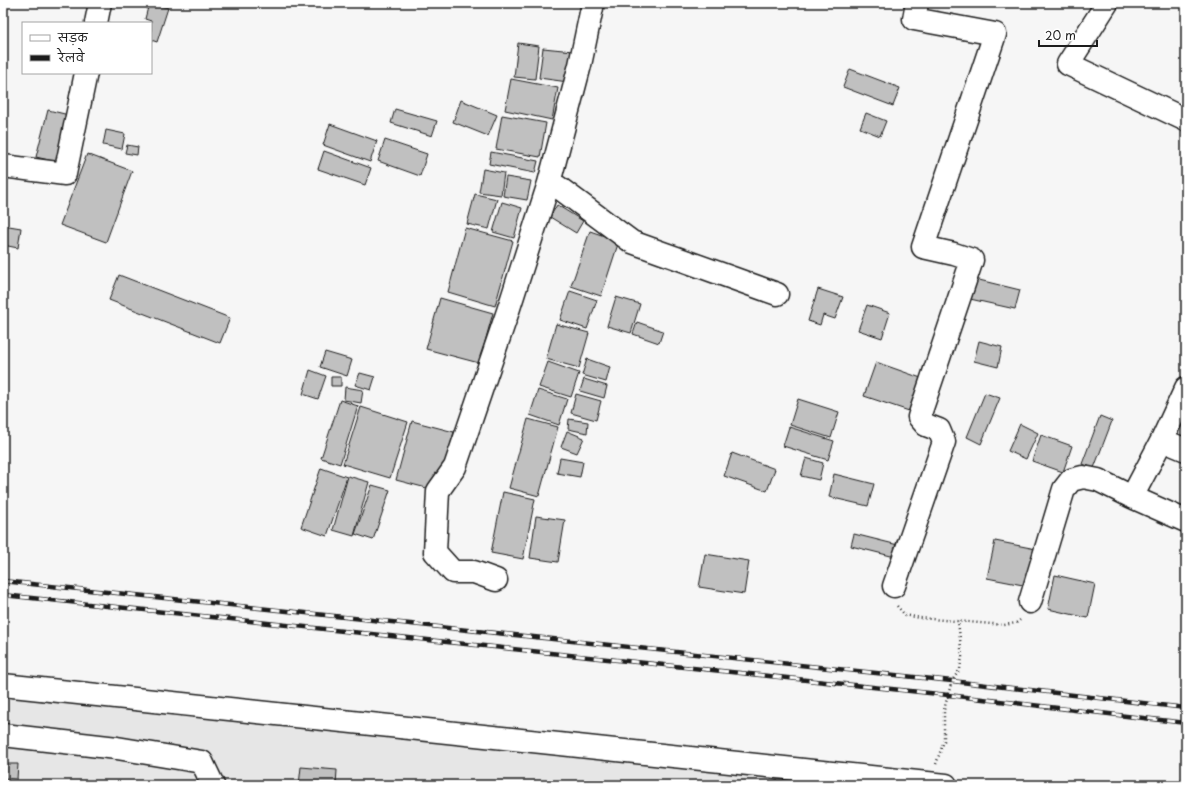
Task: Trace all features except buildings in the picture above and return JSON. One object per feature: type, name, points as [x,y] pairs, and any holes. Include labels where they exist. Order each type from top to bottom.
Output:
[{"type":"street","points":[[96,22],[100,3]]},
{"type":"street","points":[[496,580],[474,572],[453,572],[435,552],[438,491],[455,468],[549,183],[580,65],[593,3]]},
{"type":"street","points":[[894,586],[944,442],[939,430],[926,425],[919,418],[972,260],[923,247],[995,34],[914,19],[917,3]]},
{"type":"street","points":[[1106,3],[1068,64],[1186,120]]},
{"type":"street","points":[[3,166],[65,174],[86,74]]},
{"type":"street","points":[[549,183],[558,187],[632,242],[777,294]]},
{"type":"street","points":[[1132,497],[1162,440],[1186,388]]},
{"type":"street","points":[[1162,440],[1186,450]]},
{"type":"street","points":[[1030,602],[1064,489],[1071,480],[1083,477],[1098,480],[1186,521]]},
{"type":"street","points":[[3,685],[939,785]]},
{"type":"street","points":[[3,735],[117,748],[202,762],[213,785]]},
{"type":"path","points":[[894,586],[893,597],[897,607],[905,614],[920,618],[1004,626],[1016,623],[1026,614],[1030,602]]},
{"type":"path","points":[[939,785],[934,770],[944,741],[944,710],[952,681],[960,669],[962,657],[958,621]]},
{"type":"shaded area","points":[[3,692],[848,785],[3,785]]},
{"type":"railway","points":[[3,581],[952,681],[1186,708]]},
{"type":"railway","points":[[3,595],[948,695],[1186,723]]}]
